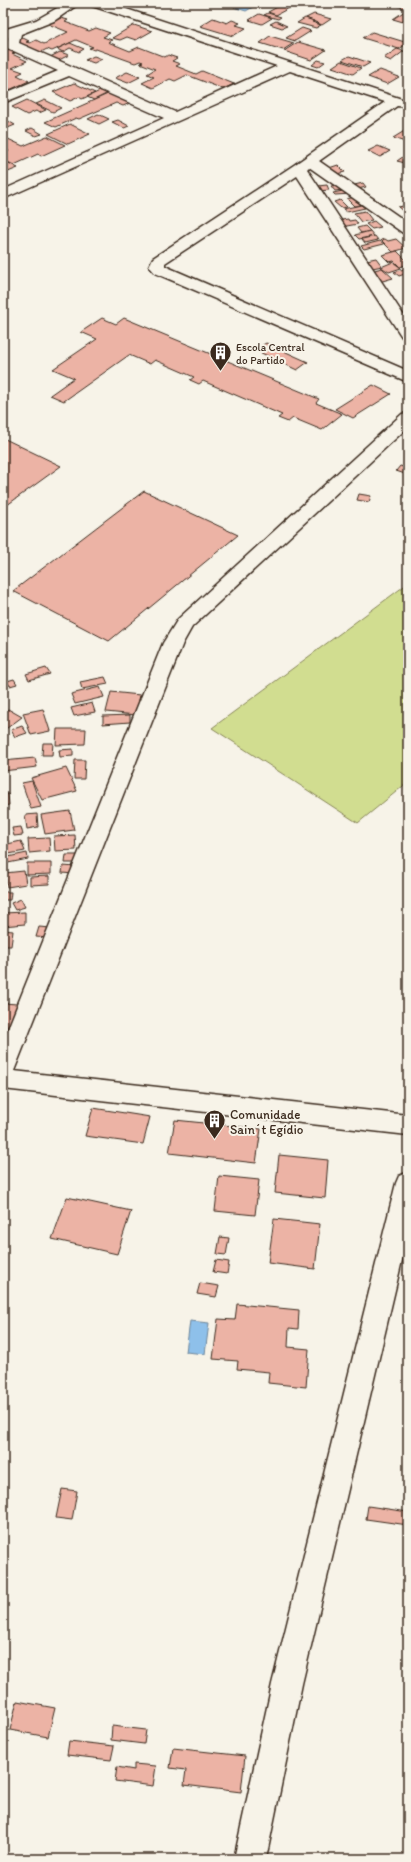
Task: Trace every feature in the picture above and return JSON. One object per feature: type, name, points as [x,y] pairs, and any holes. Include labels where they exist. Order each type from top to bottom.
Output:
[{"type":"street","points":[[74,3],[62,12],[9,34],[12,45],[176,118]]},
{"type":"street","points":[[96,3],[401,103]]},
{"type":"street","points":[[3,195],[289,66]]},
{"type":"street","points":[[3,99],[68,71]]},
{"type":"street","points":[[401,103],[158,261],[157,266],[160,270],[408,376]]},
{"type":"street","points":[[305,165],[408,230]]},
{"type":"street","points":[[305,165],[408,334]]},
{"type":"street","points":[[3,1070],[170,650],[181,630],[200,609],[408,418]]},
{"type":"street","points":[[3,1079],[408,1125]]},
{"type":"street","points":[[250,1859],[286,1684],[408,1183]]},
{"type":"green space","points":[[407,584],[408,782],[358,823],[212,728]]},
{"type":"water","points":[[236,3],[260,3],[246,11],[230,6]]},
{"type":"water","points":[[190,1321],[209,1323],[205,1354],[186,1352]]},
{"type":"building","points":[[390,3],[408,3],[408,4],[404,8]]},
{"type":"building","points":[[283,4],[291,7],[276,15],[268,12]]},
{"type":"building","points":[[408,9],[408,19],[403,22],[393,19]]},
{"type":"building","points":[[268,13],[281,17],[278,19],[264,15]]},
{"type":"building","points":[[259,14],[272,18],[262,24],[249,20]]},
{"type":"building","points":[[314,14],[331,19],[322,25],[306,18]]},
{"type":"building","points":[[61,18],[68,20],[65,22],[89,31],[96,28],[110,33],[103,37],[112,40],[108,42],[130,51],[139,47],[165,57],[168,55],[177,58],[172,61],[180,64],[176,66],[196,74],[202,71],[234,84],[223,89],[187,75],[175,81],[170,79],[153,88],[142,83],[154,77],[147,74],[155,69],[140,63],[143,62],[140,61],[135,63],[96,49],[94,50],[89,48],[93,47],[76,40],[52,51],[47,49],[41,52],[15,42],[23,38],[29,41],[26,42],[30,43],[36,40],[44,44],[68,32],[48,24]]},
{"type":"building","points":[[213,18],[227,23],[232,20],[240,23],[236,25],[246,28],[233,36],[200,26]]},
{"type":"building","points":[[305,18],[321,25],[316,28],[297,23]]},
{"type":"building","points":[[276,21],[287,26],[282,28],[270,24]]},
{"type":"building","points":[[134,25],[152,31],[136,40],[127,37],[120,40],[112,38]]},
{"type":"building","points":[[302,28],[311,31],[295,41],[286,38]]},
{"type":"building","points":[[372,32],[408,43],[399,49],[363,38]]},
{"type":"building","points":[[270,36],[294,43],[283,50],[260,43]]},
{"type":"building","points":[[298,42],[326,50],[311,60],[284,51]]},
{"type":"building","points":[[70,43],[84,49],[79,52],[70,48],[63,52],[57,49]]},
{"type":"building","points":[[397,49],[404,51],[391,61],[384,58]]},
{"type":"building","points":[[7,50],[15,53],[12,54],[27,61],[12,68],[23,72],[17,75],[29,81],[3,93],[3,52]]},
{"type":"building","points":[[60,52],[69,55],[59,60],[50,57]]},
{"type":"building","points":[[94,56],[102,59],[94,63],[85,60]]},
{"type":"building","points":[[349,56],[370,63],[363,67],[342,60]]},
{"type":"building","points":[[318,60],[325,62],[318,67],[312,65]]},
{"type":"building","points":[[341,61],[361,68],[353,74],[332,67]]},
{"type":"building","points":[[380,70],[399,77],[387,84],[368,77]]},
{"type":"building","points":[[127,72],[140,77],[128,83],[115,78]]},
{"type":"building","points":[[74,83],[95,93],[82,99],[79,97],[70,101],[53,92]]},
{"type":"building","points":[[102,90],[108,93],[94,100],[87,97]]},
{"type":"building","points":[[110,93],[130,103],[123,106],[116,103],[56,127],[45,122]]},
{"type":"building","points":[[27,100],[46,110],[39,113],[36,111],[27,115],[12,107]]},
{"type":"building","points":[[45,100],[61,108],[53,112],[36,104]]},
{"type":"building","points":[[98,114],[109,119],[99,124],[88,119]]},
{"type":"building","points":[[3,118],[15,125],[3,130]]},
{"type":"building","points":[[118,120],[129,126],[124,128],[112,122]]},
{"type":"building","points":[[70,124],[90,134],[68,144],[48,134]]},
{"type":"building","points":[[32,128],[42,134],[36,136],[26,131]]},
{"type":"building","points":[[408,130],[408,143],[393,138]]},
{"type":"building","points":[[47,136],[65,145],[41,156],[38,154],[14,165],[3,160],[3,154],[9,151],[3,148],[3,139],[6,138],[23,146]]},
{"type":"building","points":[[378,146],[390,151],[380,157],[368,151]]},
{"type":"building","points":[[404,156],[408,157],[408,161],[405,163],[397,161]]},
{"type":"building","points":[[3,160],[18,168],[3,174]]},
{"type":"building","points":[[338,165],[345,172],[332,175],[326,169]]},
{"type":"building","points":[[363,183],[366,187],[354,190],[350,186]]},
{"type":"building","points":[[327,185],[329,190],[319,191],[318,186]]},
{"type":"building","points":[[338,185],[342,190],[335,191],[331,186]]},
{"type":"building","points":[[348,190],[351,194],[335,195],[333,193]]},
{"type":"building","points":[[354,197],[361,205],[354,206],[347,199]]},
{"type":"building","points":[[340,200],[347,207],[341,208],[334,202]]},
{"type":"building","points":[[361,205],[365,208],[347,212],[343,209]]},
{"type":"building","points":[[408,205],[408,211],[404,212],[398,207]]},
{"type":"building","points":[[365,211],[372,220],[361,222],[354,213]]},
{"type":"building","points":[[348,219],[349,221],[355,220],[358,224],[341,227],[336,221]]},
{"type":"building","points":[[374,221],[381,227],[372,229],[366,224]]},
{"type":"building","points":[[365,226],[370,231],[361,233],[357,228]]},
{"type":"building","points":[[370,231],[374,236],[359,239],[355,235]]},
{"type":"building","points":[[375,236],[378,240],[365,243],[362,239]]},
{"type":"building","points":[[385,239],[388,241],[396,239],[406,248],[393,252],[381,240]]},
{"type":"building","points":[[380,241],[384,244],[364,249],[361,246]]},
{"type":"building","points":[[397,251],[408,262],[408,264],[400,267],[394,261],[389,262],[382,255]]},
{"type":"building","points":[[376,258],[382,266],[368,269],[362,261]]},
{"type":"building","points":[[393,262],[401,268],[389,272],[381,267]]},
{"type":"building","points":[[382,268],[393,278],[379,282],[367,272]]},
{"type":"building","points":[[404,269],[408,273],[399,276],[394,272]]},
{"type":"building","name":"Escola Central do Partido","points":[[102,318],[116,324],[124,318],[319,399],[316,403],[342,414],[322,430],[293,418],[288,422],[278,418],[282,415],[203,381],[199,384],[190,380],[194,377],[155,360],[150,364],[129,355],[64,401],[50,395],[74,378],[53,369],[97,339],[81,332]]},
{"type":"building","points":[[266,343],[308,362],[297,370],[255,350]]},
{"type":"building","points":[[373,385],[391,394],[353,418],[335,409]]},
{"type":"building","points":[[3,438],[61,466],[3,508]]},
{"type":"building","points":[[400,466],[408,468],[405,474],[396,471]]},
{"type":"building","points":[[144,491],[238,535],[109,641],[13,591]]},
{"type":"building","points":[[359,494],[371,496],[369,502],[357,500]]},
{"type":"building","points":[[46,668],[50,674],[29,680],[26,674]]},
{"type":"building","points":[[105,677],[108,684],[82,689],[80,682]]},
{"type":"building","points":[[14,679],[17,684],[10,686],[7,681]]},
{"type":"building","points":[[100,687],[104,697],[75,704],[71,694]]},
{"type":"building","points":[[111,692],[140,695],[136,715],[106,712]]},
{"type":"building","points":[[92,703],[95,712],[74,716],[71,708]]},
{"type":"building","points":[[8,709],[22,717],[3,731],[3,713]]},
{"type":"building","points":[[43,709],[50,731],[31,735],[23,713]]},
{"type":"building","points":[[130,715],[130,722],[103,724],[103,716]]},
{"type":"building","points":[[22,726],[27,733],[15,737],[11,730]]},
{"type":"building","points":[[57,729],[86,729],[85,744],[56,745]]},
{"type":"building","points":[[43,743],[53,743],[52,755],[42,755]]},
{"type":"building","points":[[73,749],[73,756],[60,757],[59,750]]},
{"type":"building","points":[[35,758],[37,767],[3,771],[3,761]]},
{"type":"building","points":[[75,760],[85,760],[84,779],[74,779]]},
{"type":"building","points":[[66,768],[77,791],[42,800],[31,778]]},
{"type":"building","points":[[32,781],[41,807],[31,809],[22,783]]},
{"type":"building","points":[[3,794],[8,794],[9,805],[3,806]]},
{"type":"building","points":[[70,811],[74,830],[45,834],[41,815]]},
{"type":"building","points":[[37,814],[38,827],[27,829],[25,815]]},
{"type":"building","points":[[21,827],[23,835],[14,836],[12,828]]},
{"type":"building","points":[[75,835],[76,850],[55,851],[54,836]]},
{"type":"building","points":[[49,838],[50,851],[29,853],[28,839]]},
{"type":"building","points":[[21,841],[25,851],[3,855],[3,845]]},
{"type":"building","points":[[27,853],[28,859],[3,864],[3,858]]},
{"type":"building","points":[[66,855],[77,855],[76,863],[65,863]]},
{"type":"building","points":[[27,863],[51,863],[51,874],[27,875]]},
{"type":"building","points":[[63,866],[76,867],[74,874],[62,873]]},
{"type":"building","points":[[24,871],[26,884],[7,887],[5,873]]},
{"type":"building","points":[[49,876],[49,884],[30,885],[30,877]]},
{"type":"building","points":[[3,892],[11,892],[10,900],[3,900]]},
{"type":"building","points":[[21,899],[25,907],[15,910],[11,903]]},
{"type":"building","points":[[25,912],[25,924],[3,926],[3,913]]},
{"type":"building","points":[[39,927],[51,928],[48,938],[36,937]]},
{"type":"building","points":[[3,930],[13,931],[11,946],[3,946]]},
{"type":"building","points":[[3,1003],[17,1004],[11,1028],[3,1027]]},
{"type":"building","points":[[93,1108],[150,1117],[143,1144],[85,1136]]},
{"type":"building","name":"Comunidade Sain´t Egídio","points":[[175,1120],[261,1129],[256,1163],[169,1153]]},
{"type":"building","points":[[279,1155],[328,1160],[325,1198],[275,1193]]},
{"type":"building","points":[[219,1176],[259,1180],[255,1215],[215,1211]]},
{"type":"building","points":[[67,1197],[131,1211],[117,1254],[52,1239]]},
{"type":"building","points":[[274,1219],[320,1224],[315,1269],[268,1263]]},
{"type":"building","points":[[220,1237],[229,1238],[226,1255],[217,1254]]},
{"type":"building","points":[[216,1260],[229,1262],[227,1274],[213,1272]]},
{"type":"building","points":[[200,1283],[219,1286],[216,1297],[197,1294]]},
{"type":"building","points":[[237,1304],[299,1310],[298,1329],[289,1328],[288,1347],[309,1349],[306,1387],[268,1383],[269,1372],[237,1369],[238,1361],[213,1359],[218,1319],[235,1320]]},
{"type":"building","points":[[62,1489],[77,1491],[72,1520],[56,1518]]},
{"type":"building","points":[[368,1506],[408,1512],[408,1525],[366,1519]]},
{"type":"building","points":[[17,1701],[55,1708],[48,1737],[10,1730]]},
{"type":"building","points":[[112,1726],[146,1730],[144,1744],[111,1740]]},
{"type":"building","points":[[69,1741],[114,1746],[111,1760],[67,1755]]},
{"type":"building","points":[[173,1748],[245,1756],[241,1792],[184,1785],[186,1770],[170,1768]]},
{"type":"building","points":[[134,1764],[156,1766],[153,1786],[115,1781],[117,1767],[134,1770]]},
{"type":"place","name":"Escola Central do Partido","points":[[221,372]]},
{"type":"place","name":"Comunidade Sain´t Egídio","points":[[215,1140]]}]
